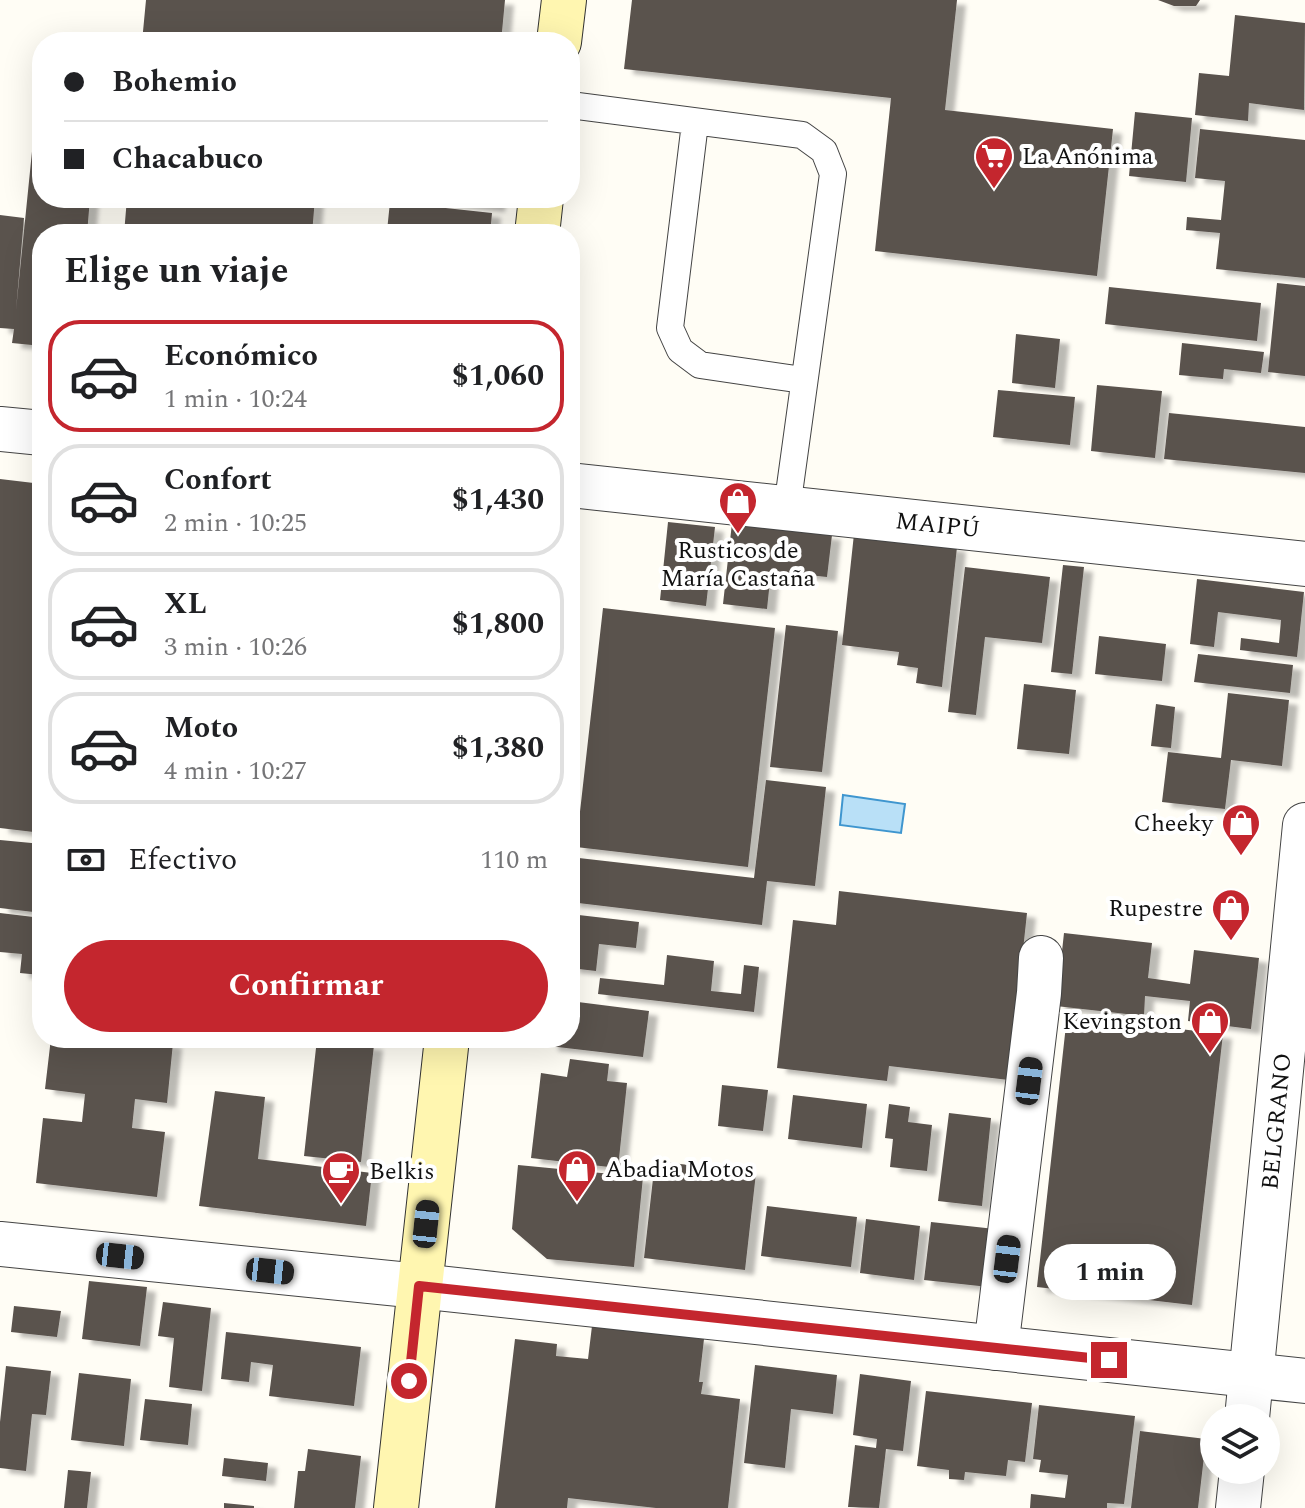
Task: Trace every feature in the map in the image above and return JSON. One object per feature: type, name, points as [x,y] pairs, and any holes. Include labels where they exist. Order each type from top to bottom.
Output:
[{"type":"main road","points":[[560,32],[564,0]]},
{"type":"main road","points":[[396,1508],[446,1048]]},
{"type":"street","points":[[0,429],[32,432]]},
{"type":"street","name":"MAIPÚ","points":[[580,486],[1305,564]]},
{"type":"street","name":"BELGRANO","points":[[1248,1404],[1305,825]]},
{"type":"street","points":[[996,1348],[1041,958]]},
{"type":"street","points":[[0,1244],[1305,1381]]},
{"type":"street","points":[[1238,1508],[1241,1484]]},
{"type":"lane","points":[[580,106],[802,135],[824,151],[833,174],[787,508]]},
{"type":"lane","points":[[695,123],[670,328],[680,350],[700,365],[803,380]]},
{"type":"water","points":[[843,795],[905,804],[901,833],[840,825]]},
{"type":"building","points":[[146,0],[505,0],[502,32],[143,32]]},
{"type":"building","name":"La Anónima","points":[[632,0],[957,0],[945,110],[1113,129],[1097,276],[875,251],[891,98],[624,69]]},
{"type":"building","points":[[1158,0],[1200,0],[1196,6],[1174,6]]},
{"type":"building","points":[[1235,15],[1305,23],[1304,110],[1249,103],[1248,121],[1195,115],[1199,73],[1229,76]]},
{"type":"building","points":[[1135,112],[1192,118],[1186,182],[1129,176]]},
{"type":"building","points":[[1200,129],[1305,140],[1305,278],[1216,269],[1220,233],[1186,230],[1187,217],[1221,220],[1225,181],[1195,178]]},
{"type":"building","points":[[32,152],[32,208],[89,208],[88,224],[32,224],[32,345],[12,343],[14,329],[0,328],[0,215],[24,218],[16,310]]},
{"type":"building","points":[[126,208],[314,208],[313,224],[125,224]]},
{"type":"building","points":[[389,208],[446,208],[492,213],[491,224],[388,224]]},
{"type":"building","points":[[1277,283],[1305,286],[1305,376],[1268,372]]},
{"type":"building","points":[[1109,287],[1261,303],[1257,341],[1105,324]]},
{"type":"building","points":[[1016,334],[1060,339],[1055,388],[1012,383]]},
{"type":"building","points":[[1182,343],[1264,352],[1261,373],[1224,369],[1223,379],[1179,375]]},
{"type":"building","points":[[1097,385],[1162,391],[1155,458],[1091,451]]},
{"type":"building","points":[[998,390],[1075,397],[1070,445],[993,437]]},
{"type":"building","points":[[1169,413],[1305,427],[1305,473],[1164,459]]},
{"type":"building","points":[[0,479],[32,483],[32,832],[0,828]]},
{"type":"building","points":[[668,522],[715,527],[706,606],[660,600]]},
{"type":"building","points":[[732,523],[832,535],[827,577],[771,571],[767,609],[723,604]]},
{"type":"building","points":[[854,534],[957,547],[942,687],[916,683],[918,668],[897,665],[899,652],[842,645]]},
{"type":"building","points":[[1063,565],[1084,567],[1072,674],[1051,672]]},
{"type":"building","points":[[965,567],[1050,577],[1042,643],[985,637],[976,715],[948,712]]},
{"type":"building","points":[[1197,579],[1304,592],[1297,657],[1240,650],[1241,638],[1279,643],[1281,620],[1218,612],[1214,647],[1190,644]]},
{"type":"building","points":[[603,608],[775,628],[748,867],[580,847],[580,812]]},
{"type":"building","points":[[786,625],[838,631],[822,772],[770,767]]},
{"type":"building","points":[[1099,636],[1166,644],[1162,681],[1095,674]]},
{"type":"building","points":[[1198,654],[1293,665],[1290,693],[1194,682]]},
{"type":"building","points":[[1024,684],[1076,690],[1069,754],[1017,749]]},
{"type":"building","points":[[1228,693],[1289,700],[1282,766],[1231,760],[1225,809],[1162,802],[1168,752],[1221,758]]},
{"type":"building","points":[[1156,704],[1175,707],[1171,748],[1151,746]]},
{"type":"building","points":[[766,780],[826,787],[815,886],[767,881],[762,925],[580,903],[580,858],[754,878]]},
{"type":"building","points":[[0,840],[32,843],[32,912],[0,908]]},
{"type":"building","points":[[839,891],[1027,913],[1009,1080],[889,1066],[887,1081],[777,1068],[793,920],[836,925]]},
{"type":"building","points":[[0,913],[32,917],[32,974],[20,973],[22,954],[0,952]]},
{"type":"building","points":[[580,915],[639,922],[636,948],[599,944],[596,971],[580,969]]},
{"type":"building","points":[[1064,933],[1152,943],[1148,978],[1190,984],[1194,950],[1259,958],[1251,1029],[1188,1021],[1190,1001],[1145,996],[1144,1016],[1056,1006]]},
{"type":"building","points":[[667,955],[714,961],[711,991],[741,994],[744,965],[759,967],[754,1012],[598,994],[600,978],[664,985]]},
{"type":"building","points":[[580,1002],[649,1011],[643,1057],[566,1048],[580,1048]]},
{"type":"building","points":[[1067,1016],[1223,1034],[1192,1305],[1037,1287]]},
{"type":"building","points":[[50,1048],[172,1048],[167,1103],[135,1099],[132,1128],[165,1132],[157,1197],[36,1183],[43,1118],[82,1122],[85,1094],[45,1089]]},
{"type":"building","points":[[316,1048],[374,1048],[361,1162],[304,1156]]},
{"type":"building","points":[[570,1059],[609,1064],[607,1081],[627,1083],[618,1168],[531,1158],[541,1073],[567,1077]]},
{"type":"building","points":[[722,1085],[768,1090],[763,1131],[718,1126]]},
{"type":"building","points":[[215,1091],[265,1097],[258,1159],[372,1173],[366,1226],[199,1206]]},
{"type":"building","points":[[793,1095],[867,1104],[862,1148],[788,1139]]},
{"type":"building","points":[[889,1104],[910,1107],[908,1122],[932,1125],[927,1171],[890,1167],[893,1139],[885,1138]]},
{"type":"building","points":[[949,1113],[991,1118],[982,1206],[938,1201]]},
{"type":"building","points":[[655,1161],[756,1173],[745,1270],[644,1258]]},
{"type":"building","name":"Abadia Motos","points":[[518,1165],[643,1177],[634,1267],[547,1259],[512,1229]]},
{"type":"building","points":[[767,1206],[857,1217],[851,1267],[761,1256]]},
{"type":"building","points":[[866,1219],[920,1226],[914,1280],[860,1273]]},
{"type":"building","points":[[931,1222],[1004,1230],[998,1288],[924,1280]]},
{"type":"building","points":[[89,1281],[147,1287],[140,1346],[82,1339]]},
{"type":"building","points":[[163,1302],[211,1308],[202,1391],[169,1387],[174,1338],[158,1336]]},
{"type":"building","points":[[14,1306],[61,1311],[57,1337],[11,1332]]},
{"type":"building","points":[[592,1326],[704,1339],[699,1382],[703,1382],[701,1394],[740,1399],[728,1508],[656,1508],[568,1498],[567,1508],[495,1508],[515,1339],[557,1344],[556,1356],[588,1359]]},
{"type":"building","points":[[226,1332],[361,1347],[354,1406],[269,1396],[273,1365],[251,1362],[249,1382],[221,1379]]},
{"type":"building","points":[[755,1365],[837,1375],[833,1414],[791,1409],[785,1468],[744,1463]]},
{"type":"building","points":[[6,1366],[51,1371],[46,1415],[32,1414],[26,1471],[0,1468],[0,1422]]},
{"type":"building","points":[[79,1373],[131,1379],[124,1446],[71,1440]]},
{"type":"building","points":[[860,1374],[911,1381],[903,1451],[886,1449],[879,1508],[848,1507],[855,1445],[876,1448],[877,1439],[853,1435]]},
{"type":"building","points":[[926,1391],[1032,1403],[1025,1462],[1008,1460],[1006,1476],[965,1472],[964,1480],[949,1479],[949,1470],[917,1466]]},
{"type":"building","points":[[145,1399],[192,1404],[188,1445],[140,1440]]},
{"type":"building","points":[[1039,1405],[1135,1416],[1124,1504],[1107,1503],[1107,1508],[1030,1508],[1031,1494],[1065,1498],[1068,1475],[1039,1472],[1041,1460],[1033,1459]]},
{"type":"building","points":[[1140,1431],[1200,1438],[1198,1508],[1131,1508]]},
{"type":"building","points":[[308,1449],[361,1456],[355,1508],[294,1508],[298,1471],[305,1471]]},
{"type":"building","points":[[224,1458],[268,1463],[266,1481],[222,1476]]},
{"type":"building","points":[[68,1470],[91,1472],[87,1508],[64,1508]]},
{"type":"building","points":[[224,1503],[254,1506],[254,1508],[224,1508]]},
{"type":"place","name":"La Anónima","points":[[994,190]]},
{"type":"place","name":"Rusticos de María Castaña","points":[[738,535]]},
{"type":"place","name":"Cheeky","points":[[1241,857]]},
{"type":"place","name":"Rupestre","points":[[1231,942]]},
{"type":"place","name":"Kevingston","points":[[1210,1055]]},
{"type":"place","name":"Abadia Motos","points":[[577,1203]]},
{"type":"place","name":"Belkis","points":[[341,1205]]},
{"type":"route","points":[[409,1381],[419,1286],[1109,1360]]}]
